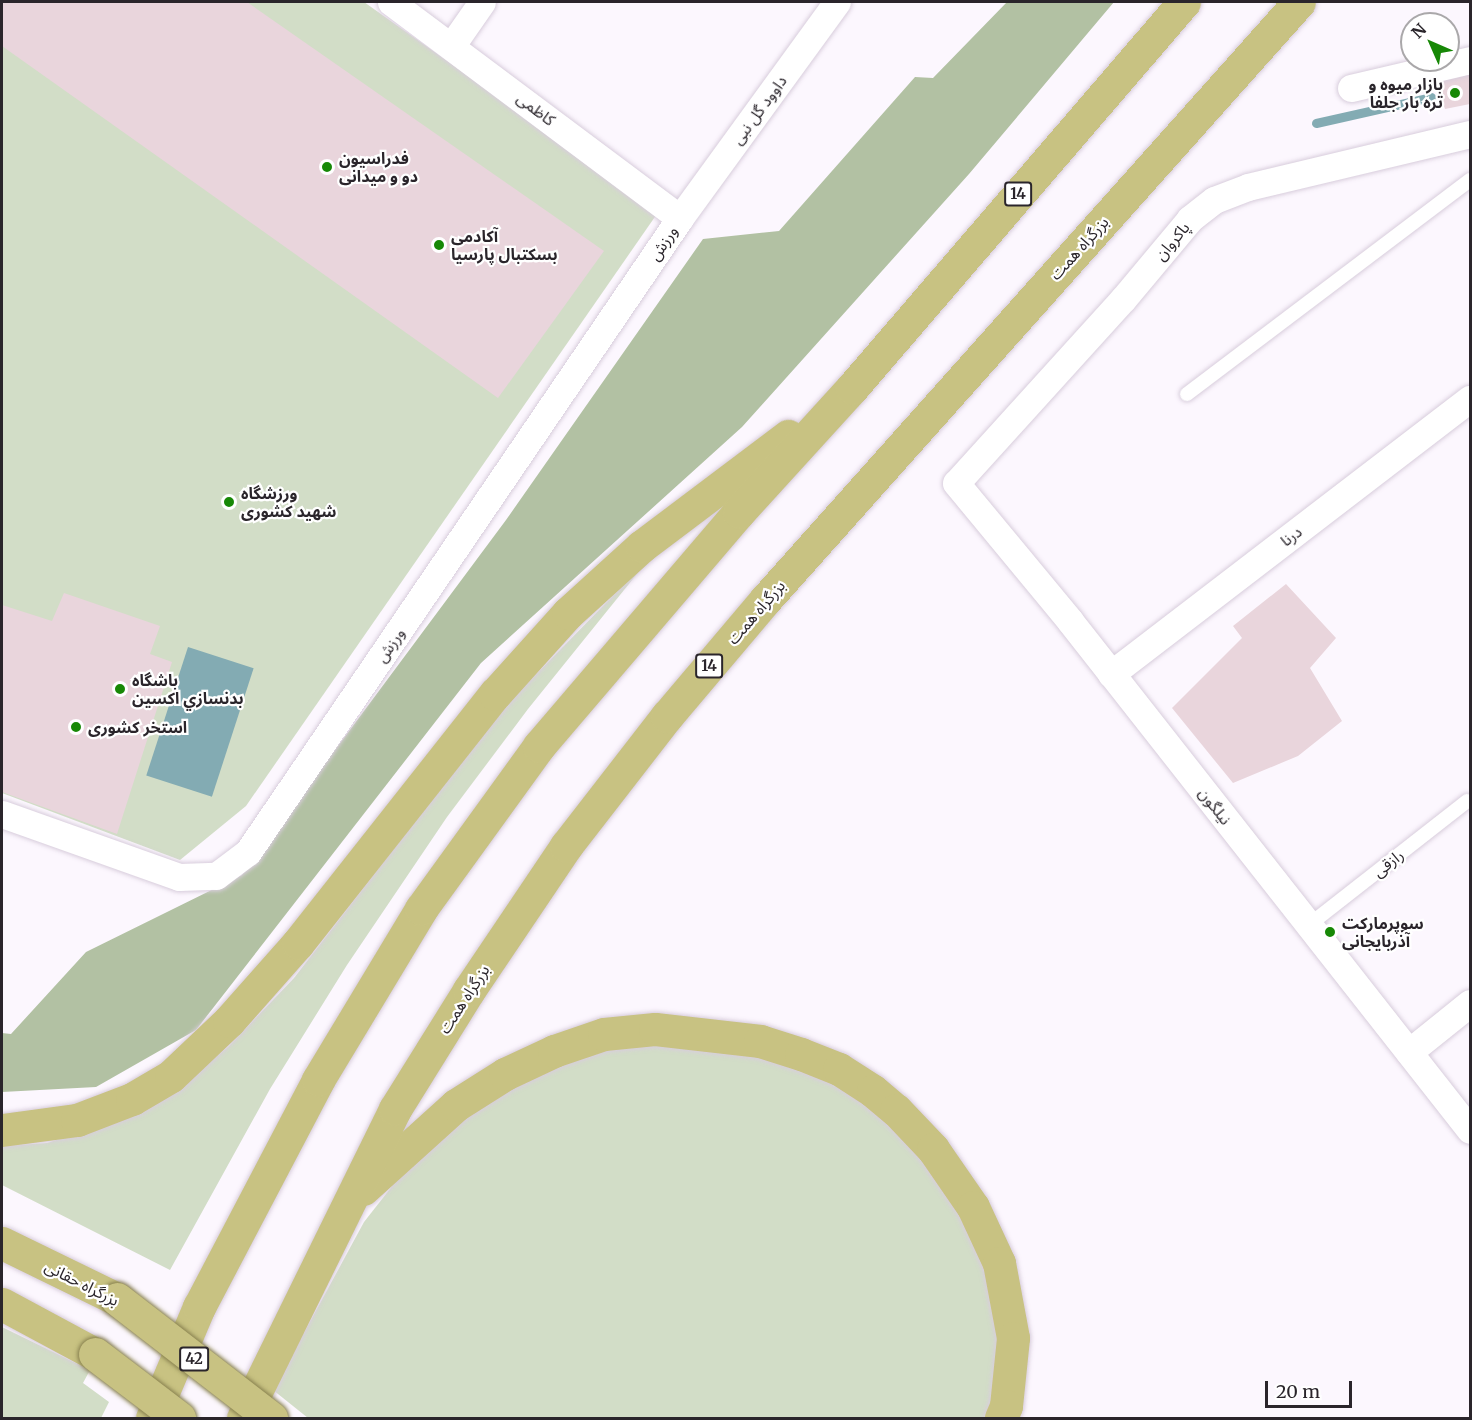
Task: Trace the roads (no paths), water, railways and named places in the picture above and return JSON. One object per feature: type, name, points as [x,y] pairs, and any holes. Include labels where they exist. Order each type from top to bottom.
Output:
[{"type":"highway","name":"14","points":[[152,1419],[199,1307],[318,1080],[422,909],[539,746],[739,512],[852,387],[1184,2]]},
{"type":"highway","name":"بزرگراه همت","points":[[243,1419],[395,1109],[469,990],[566,846],[667,716],[774,590],[1299,2]]},
{"type":"highway","points":[[2,1130],[77,1120],[132,1099],[171,1076],[229,1021],[298,943],[495,694],[568,613],[642,546],[852,387]]},
{"type":"highway","points":[[348,1202],[456,1105],[505,1074],[554,1051],[604,1034],[655,1029],[760,1041],[801,1054],[839,1069],[873,1091],[896,1110],[933,1149],[973,1207],[999,1263],[1013,1338],[1006,1406],[1002,1419]]},
{"type":"highway","name":"بزرگراه حقانی","points":[[2,1243],[117,1299],[271,1419]]},
{"type":"highway","points":[[2,1304],[95,1354],[179,1419]]},
{"type":"street","name":"کاظمی","points":[[391,2],[452,45],[680,218]]},
{"type":"street","points":[[452,45],[482,2]]},
{"type":"street","name":"داوود گل نبی","points":[[680,218],[837,2]]},
{"type":"street","points":[[1351,88],[1470,60]]},
{"type":"street","name":"پاکروان","points":[[956,483],[1123,299],[1190,219],[1214,200],[1248,187],[1470,134]]},
{"type":"street","name":"ورزش","points":[[2,814],[179,877],[216,876],[248,852],[680,218]]},
{"type":"street","name":"درنا","points":[[1111,674],[1470,399]]},
{"type":"street","name":"نیلگون","points":[[956,483],[1111,674],[1470,1130]]},
{"type":"street","points":[[1409,1052],[1470,1003]]},
{"type":"lane","points":[[1186,394],[1470,180]]},
{"type":"lane","name":"رازقی","points":[[1309,925],[1467,801]]},
{"type":"water","points":[[188,647],[254,668],[212,797],[146,775]]},
{"type":"waterway","points":[[1316,123],[1431,97]]},
{"type":"place","name":"بازار میوه و تره بار جلفا","points":[[1455,93]]},
{"type":"place","name":"فدراسیون دو و میدانی","points":[[327,167]]},
{"type":"place","name":"آکادمی بسکتبال پارسیا","points":[[439,245]]},
{"type":"place","name":"ورزشگاه شهید کشوری","points":[[229,502]]},
{"type":"place","name":"باشگاه بدنسازي اكسين","points":[[120,689]]},
{"type":"place","name":"استخر کشوری","points":[[76,727]]},
{"type":"place","name":"سوپرمارکت آذربایجانی","points":[[1330,932]]}]
